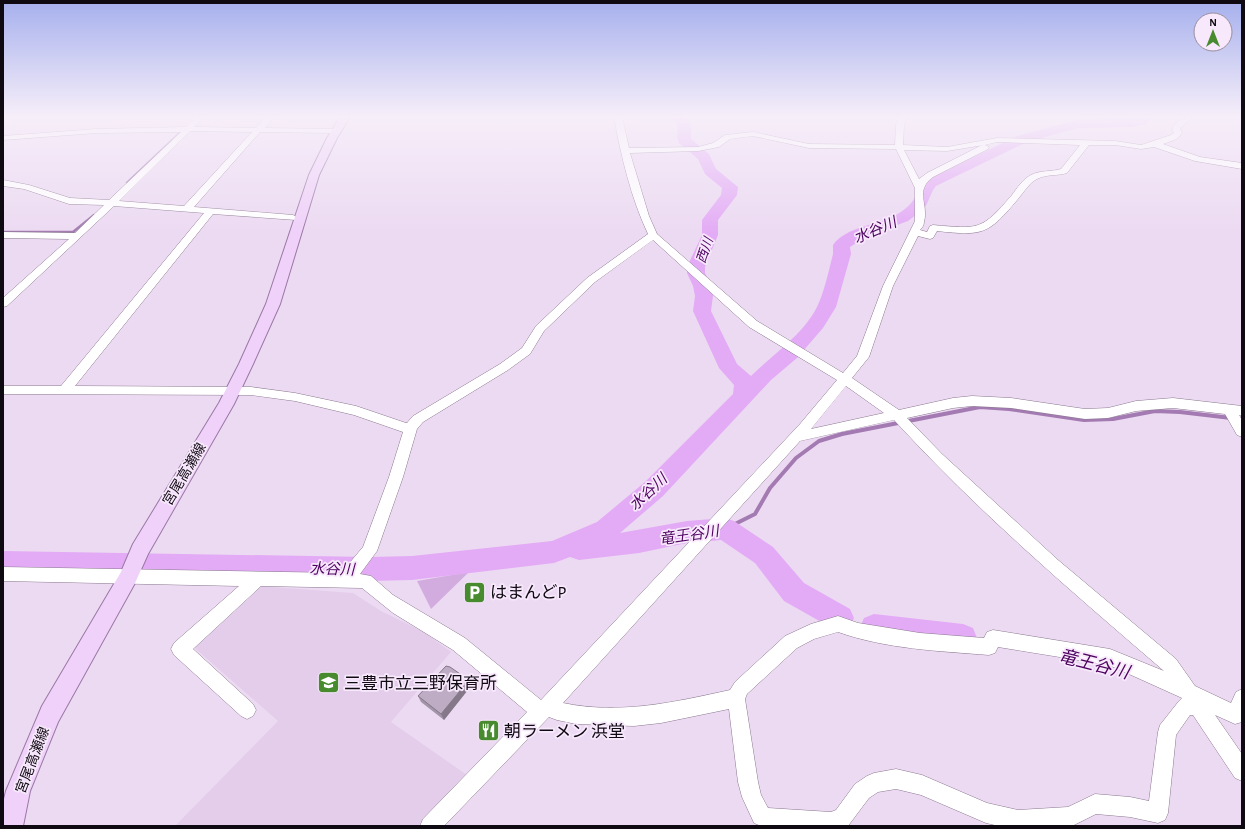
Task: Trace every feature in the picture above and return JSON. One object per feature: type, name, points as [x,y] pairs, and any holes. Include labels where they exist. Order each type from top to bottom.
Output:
[{"type":"main road","name":"宮尾高瀬線","points":[[10,826],[11,798],[50,714],[128,576],[140,550],[232,391],[273,304],[314,175],[324,156]]},
{"type":"street","points":[[3,304],[78,236],[161,156]]},
{"type":"street","points":[[187,209],[235,156]]},
{"type":"street","points":[[626,156],[644,216],[653,234],[753,324],[788,346],[845,378],[901,419],[942,463],[1040,554],[1170,665],[1242,771]]},
{"type":"street","points":[[437,823],[705,536],[795,437],[863,357],[888,286],[920,221],[919,188],[903,156]]},
{"type":"street","points":[[919,188],[922,181],[930,175],[967,156]]},
{"type":"street","points":[[915,232],[930,236],[933,228],[975,230],[985,227],[998,217],[1023,187],[1034,177],[1040,174],[1060,173],[1064,171],[1076,156]]},
{"type":"street","points":[[1186,156],[1198,160],[1242,166]]},
{"type":"street","points":[[3,183],[14,184],[69,201],[112,203],[293,218]]},
{"type":"street","points":[[3,190],[14,184]]},
{"type":"street","points":[[64,391],[211,211]]},
{"type":"street","points":[[345,580],[369,551],[396,477],[411,428],[418,419],[504,367],[526,351],[540,329],[591,280],[653,234]]},
{"type":"street","points":[[3,235],[78,236]]},
{"type":"street","points":[[3,390],[251,391],[295,397],[356,411],[405,428],[411,428]]},
{"type":"street","points":[[795,437],[901,419],[953,403],[972,401],[1011,403],[1085,414],[1108,413],[1136,406],[1173,403],[1236,417]]},
{"type":"street","points":[[3,574],[365,581],[375,591],[403,612],[458,643],[522,697],[544,708],[576,715],[634,717],[661,714],[736,698]]},
{"type":"street","points":[[247,710],[180,649],[258,579]]},
{"type":"street","points":[[1193,698],[1167,732],[1158,813],[1130,807],[1096,804],[1069,817],[1018,820],[986,814],[922,785],[896,779],[874,783],[862,791],[843,818],[831,822],[772,819],[762,822],[761,816],[752,797],[736,698],[741,688],[791,642],[811,632],[838,624],[858,631],[920,641],[989,647],[993,638],[1110,657],[1193,698],[1240,710]]},
{"type":"shaded area","points":[[469,572],[431,609],[417,581]]},
{"type":"shaded area","name":"三豊市立三野保育所","points":[[259,586],[353,593],[381,611],[424,632],[451,652],[391,722],[467,775],[418,826],[175,826],[278,721],[190,644]]},
{"type":"building","points":[[446,666],[450,667],[469,680],[441,714],[418,696]]},
{"type":"waterway","points":[[127,183],[156,156]]},
{"type":"waterway","name":"西川","points":[[702,156],[710,171],[730,187],[729,195],[710,220],[710,235],[696,267],[696,273],[702,286],[704,296],[702,311],[729,368],[745,383],[743,397]]},
{"type":"waterway","name":"水谷川","points":[[743,397],[764,375],[790,353],[816,324],[827,307],[842,254],[841,245],[859,234],[902,218],[919,205],[926,188],[931,183],[987,156]]},
{"type":"waterway","points":[[3,232],[73,232],[94,215]]},
{"type":"waterway","name":"水谷川","points":[[3,562],[369,569],[412,568],[554,552],[606,530],[654,489],[743,397]]},
{"type":"waterway","points":[[725,529],[755,514],[770,488],[796,458],[819,441],[842,434],[980,407],[1009,409],[1084,420],[1113,419],[1155,411],[1180,412],[1231,418]]},
{"type":"waterway","name":"竜王谷川","points":[[579,549],[639,542],[687,532],[725,529],[764,555],[794,592],[840,618]]},
{"type":"waterway","name":"竜王谷川","points":[[874,627],[963,638]]},
{"type":"place","name":"はまんどP","points":[[474,592]]},
{"type":"place","name":"三豊市立三野保育所","points":[[329,683]]},
{"type":"place","name":"朝ラーメン 浜堂","points":[[488,731]]}]
